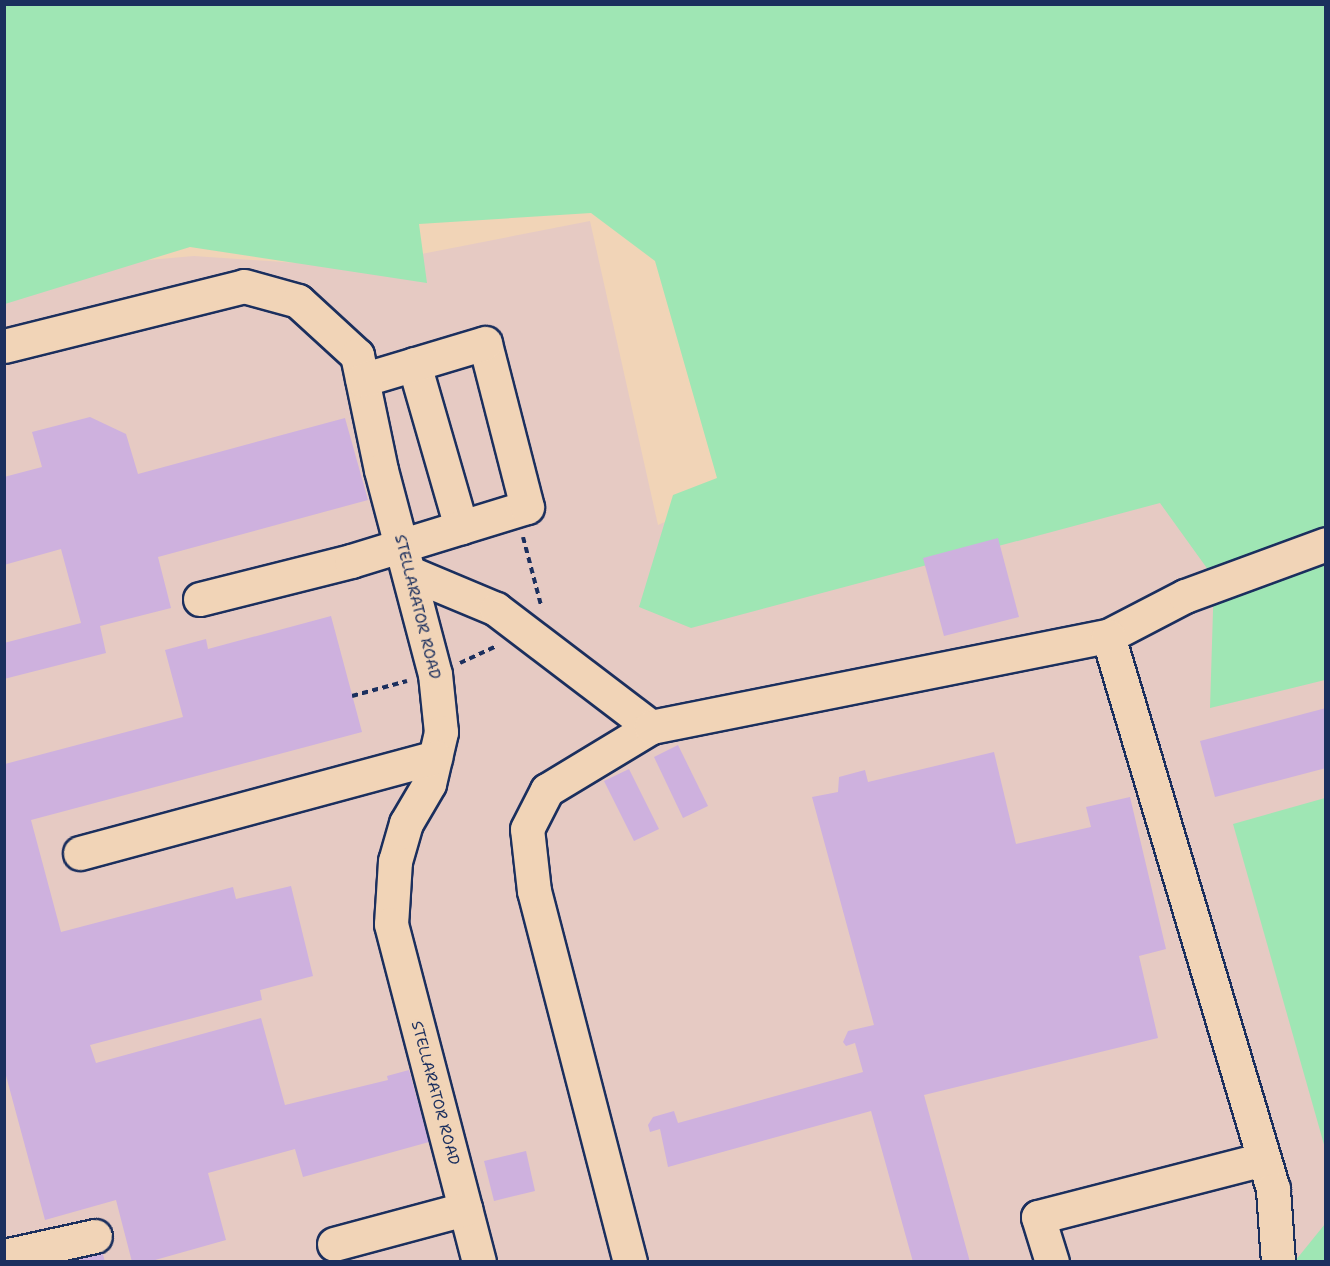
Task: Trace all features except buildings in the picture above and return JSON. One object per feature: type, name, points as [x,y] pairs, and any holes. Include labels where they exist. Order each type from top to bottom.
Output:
[{"type":"lane","name":"STELLARATOR ROAD","points":[[4,346],[244,286],[298,301],[357,355],[435,674],[441,732],[429,784],[406,823],[395,861],[391,924],[479,1262]]},
{"type":"lane","points":[[200,599],[351,561],[406,558],[461,526],[526,507],[486,343],[362,380]]},
{"type":"lane","points":[[414,364],[461,526]]},
{"type":"lane","points":[[630,1262],[534,891],[527,829],[547,790],[651,727],[1108,636],[1185,596],[1326,544]]},
{"type":"lane","points":[[406,558],[496,609],[651,727]]},
{"type":"lane","points":[[1108,636],[1273,1189],[1278,1262]]},
{"type":"lane","points":[[80,853],[298,791],[332,788],[435,757]]},
{"type":"lane","points":[[1052,1262],[1038,1217],[1264,1160]]},
{"type":"lane","points":[[334,1244],[465,1209]]},
{"type":"lane","points":[[4,1256],[95,1236]]},
{"type":"shaded area","points":[[590,221],[658,525],[699,507],[1126,471],[1325,634],[1325,1261],[5,1262],[5,281],[68,267],[194,256],[355,267]]},
{"type":"green space","points":[[5,5],[1325,5],[1325,680],[1210,708],[1214,578],[1160,503],[691,628],[639,607],[673,495],[717,478],[655,261],[591,213],[419,224],[427,283],[190,247],[5,304]]},
{"type":"green space","points":[[1326,798],[1325,1148],[1233,824]]},
{"type":"green space","points":[[1325,1224],[1325,1261],[1295,1261]]}]
